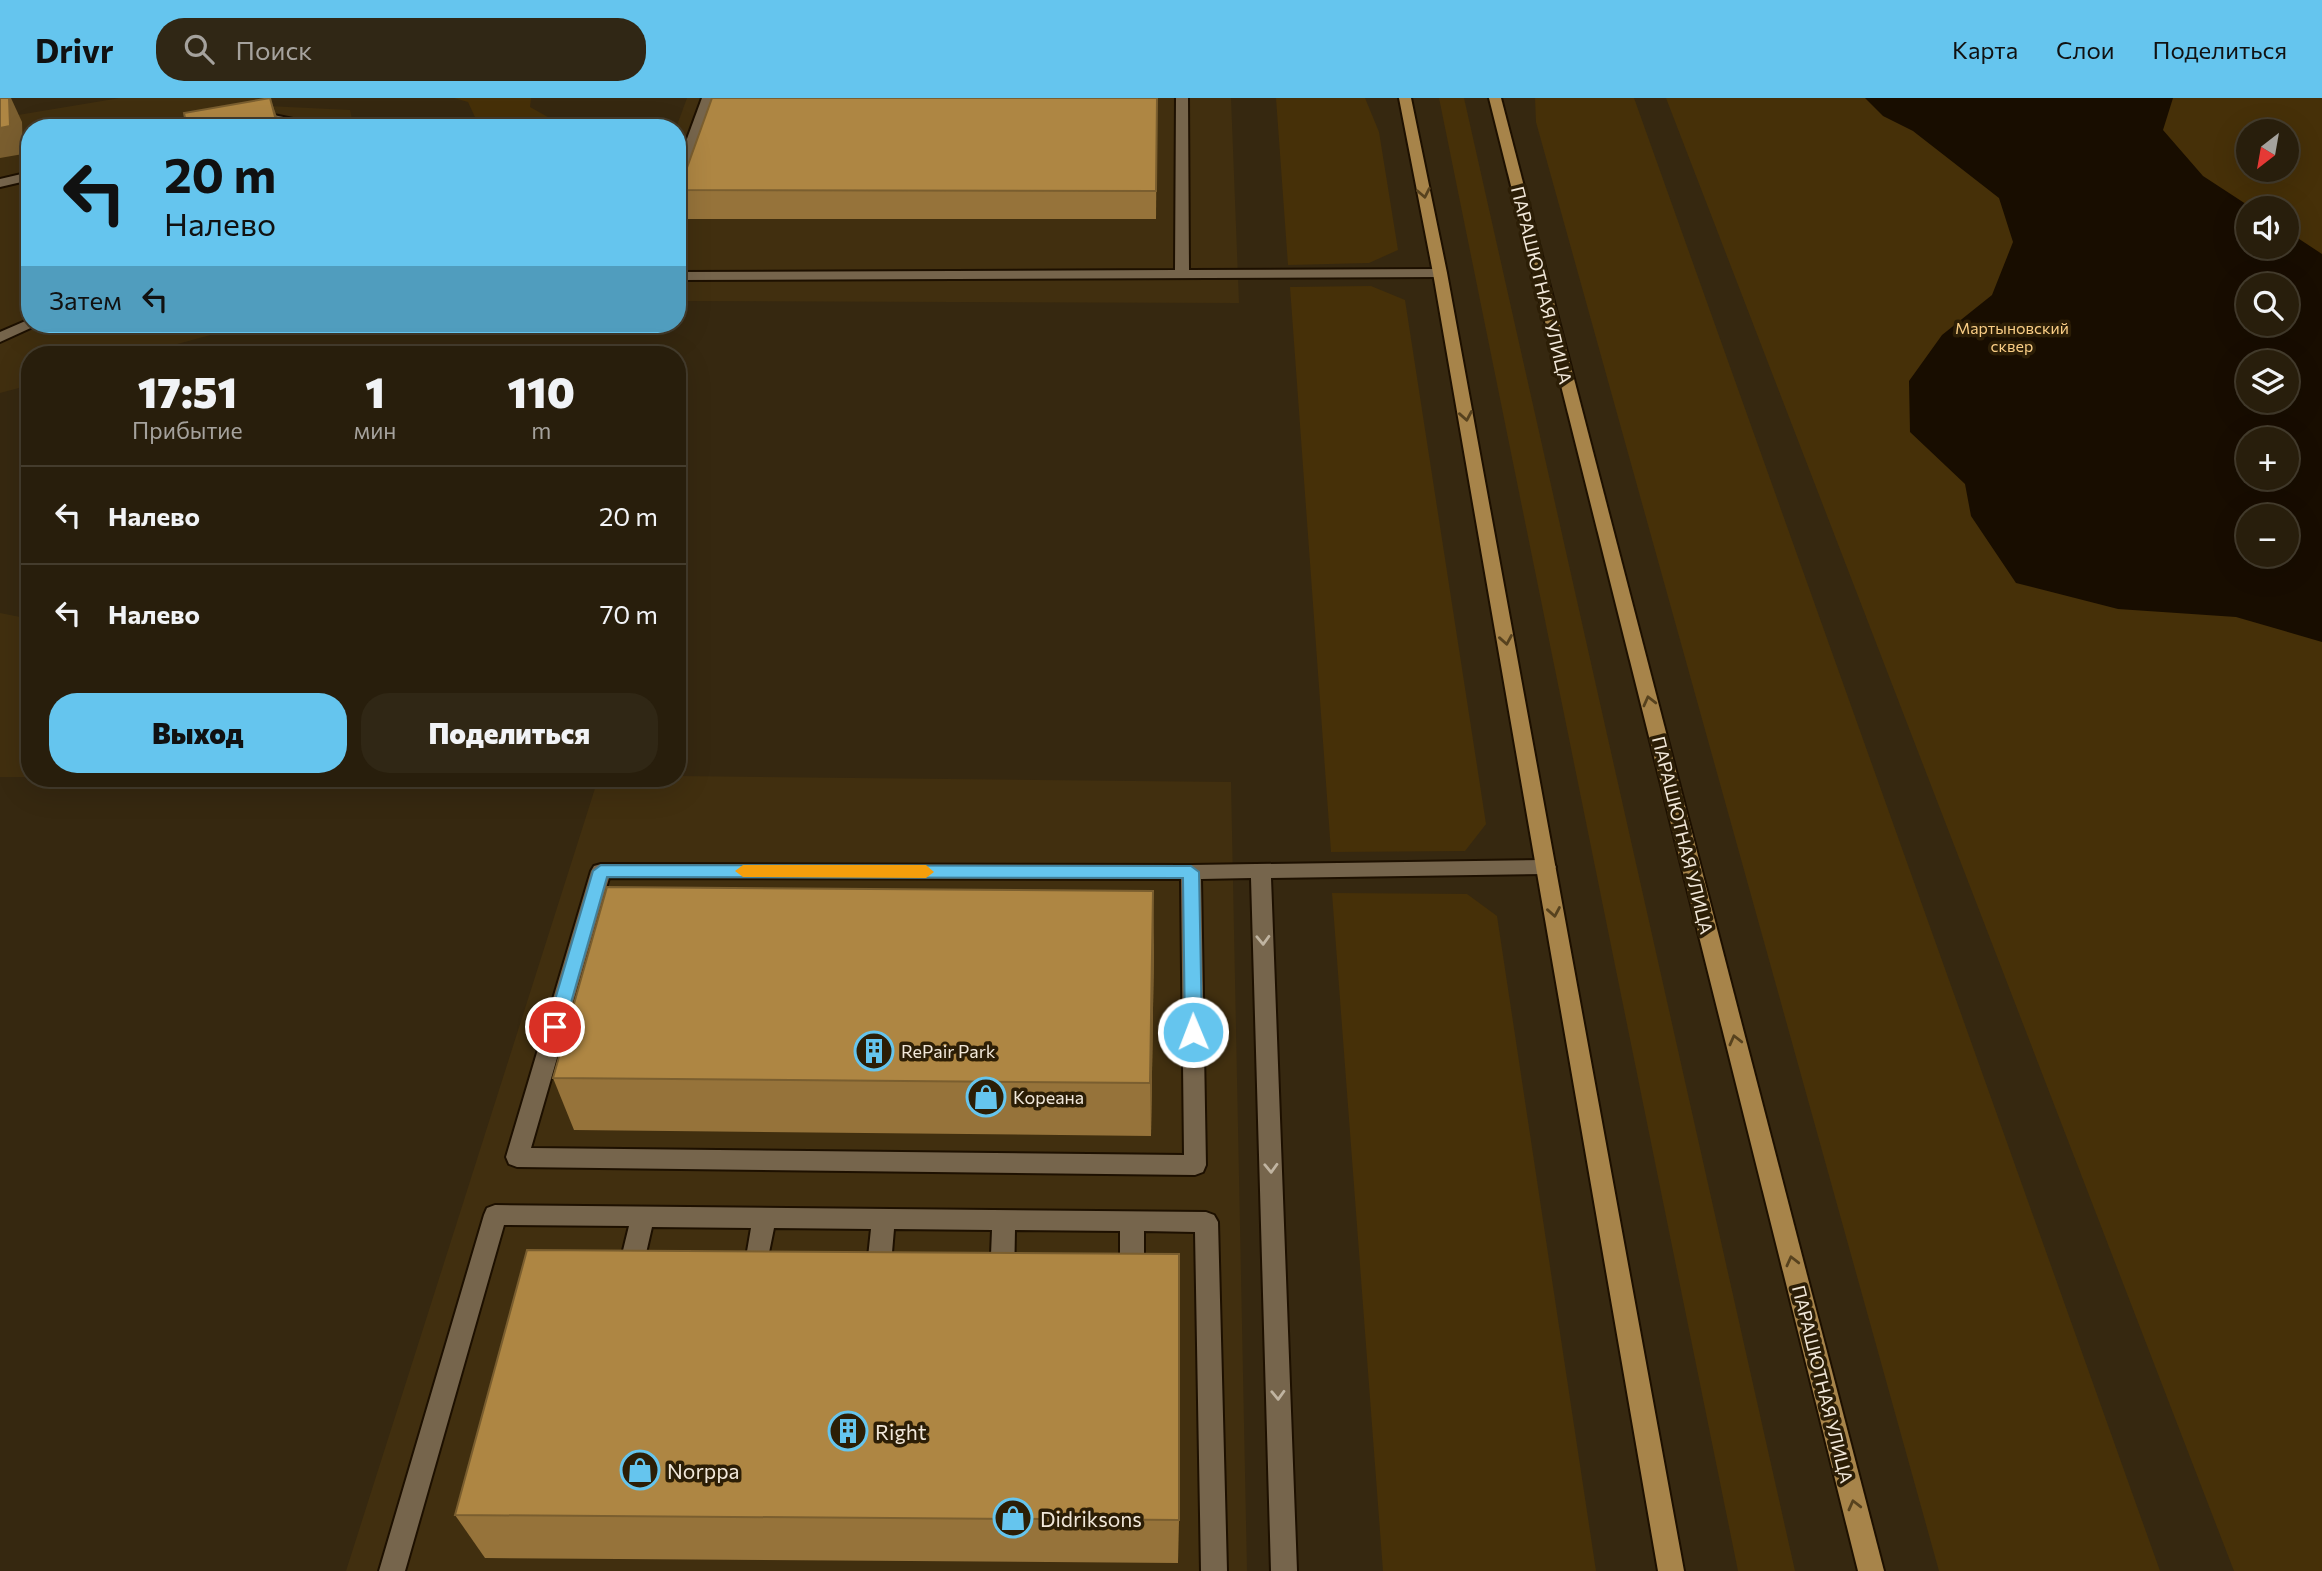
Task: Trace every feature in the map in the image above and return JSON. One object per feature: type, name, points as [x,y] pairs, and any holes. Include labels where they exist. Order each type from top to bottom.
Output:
[{"type":"main road","points":[[1405,98],[1440,273],[1671,1571]]},
{"type":"main road","name":"ПАРАШЮТНАЯ УЛИЦА","points":[[1495,98],[1871,1571]]},
{"type":"lane","points":[[686,159],[708,98]]},
{"type":"lane","points":[[1182,98],[1182,274]]},
{"type":"lane","points":[[261,119],[278,119]]},
{"type":"lane","points":[[0,183],[21,178]]},
{"type":"lane","points":[[686,276],[1440,273]]},
{"type":"lane","points":[[0,338],[21,328]]},
{"type":"lane","points":[[1191,872],[1195,1165],[517,1157],[601,871],[1261,872],[1546,867]]},
{"type":"lane","points":[[1261,872],[1284,1571]]},
{"type":"lane","points":[[391,1571],[495,1215],[1206,1222],[1214,1571]]},
{"type":"lane","points":[[623,1300],[643,1216]]},
{"type":"lane","points":[[751,1301],[764,1218]]},
{"type":"lane","points":[[876,1301],[883,1219]]},
{"type":"lane","points":[[1002,1302],[1004,1220]]},
{"type":"lane","points":[[1131,1303],[1132,1221]]},
{"type":"shaded area","points":[[120,98],[269,98],[268,106],[350,110],[352,119],[21,119],[21,333],[218,333],[170,346],[21,346],[21,387],[0,393],[0,118]]},
{"type":"shaded area","points":[[687,98],[1231,98],[1239,303],[686,301],[686,119],[679,119]]},
{"type":"shaded area","points":[[1865,98],[2173,98],[2163,130],[2203,176],[2236,198],[2236,259],[2299,259],[2299,239],[2322,254],[2322,642],[2236,617],[2118,609],[2016,583],[1971,516],[1965,484],[1910,432],[1909,381],[1942,335],[1992,295],[2013,242],[1999,198],[1913,131],[1883,116]]},
{"type":"shaded area","points":[[0,613],[21,617],[21,777],[0,777]]},
{"type":"shaded area","points":[[686,776],[1231,782],[1247,1571],[346,1571],[595,787],[686,787]]},
{"type":"green space","points":[[454,98],[531,98],[530,107],[551,119],[476,119],[468,102]]},
{"type":"green space","points":[[1276,98],[1365,98],[1379,132],[1398,250],[1369,263],[1288,265]]},
{"type":"green space","points":[[1439,98],[1464,98],[1795,1571],[1738,1571]]},
{"type":"green space","points":[[1535,98],[1634,98],[2160,1571],[1939,1571],[1536,122]]},
{"type":"green space","name":"Мартыновский сквер","points":[[1666,98],[2322,98],[2322,1571],[2234,1571]]},
{"type":"green space","points":[[1371,286],[1405,300],[1486,824],[1465,851],[1331,852],[1290,287]]},
{"type":"green space","points":[[1332,893],[1467,894],[1497,916],[1596,1571],[1383,1571]]},
{"type":"building","points":[[0,98],[9,98],[10,126],[0,128]]},
{"type":"building","points":[[270,98],[276,119],[185,119],[184,113]]},
{"type":"building","points":[[712,98],[1157,98],[1156,191],[686,190],[686,170]]},
{"type":"building","name":"RePair Park","points":[[607,887],[1153,891],[1150,1083],[553,1078]]},
{"type":"building","name":"Right","points":[[527,1250],[1179,1254],[1179,1520],[455,1515]]},
{"type":"slow traffic","points":[[743,871],[926,872]]},
{"type":"place","name":"RePair Park","points":[[874,1051]]},
{"type":"place","name":"Кореана","points":[[986,1097]]},
{"type":"place","name":"Right","points":[[848,1431]]},
{"type":"place","name":"Norppa","points":[[640,1470]]},
{"type":"place","name":"Didriksons","points":[[1013,1518]]},
{"type":"route","points":[[555,1027],[601,871],[1191,872],[1193,1032]]}]
